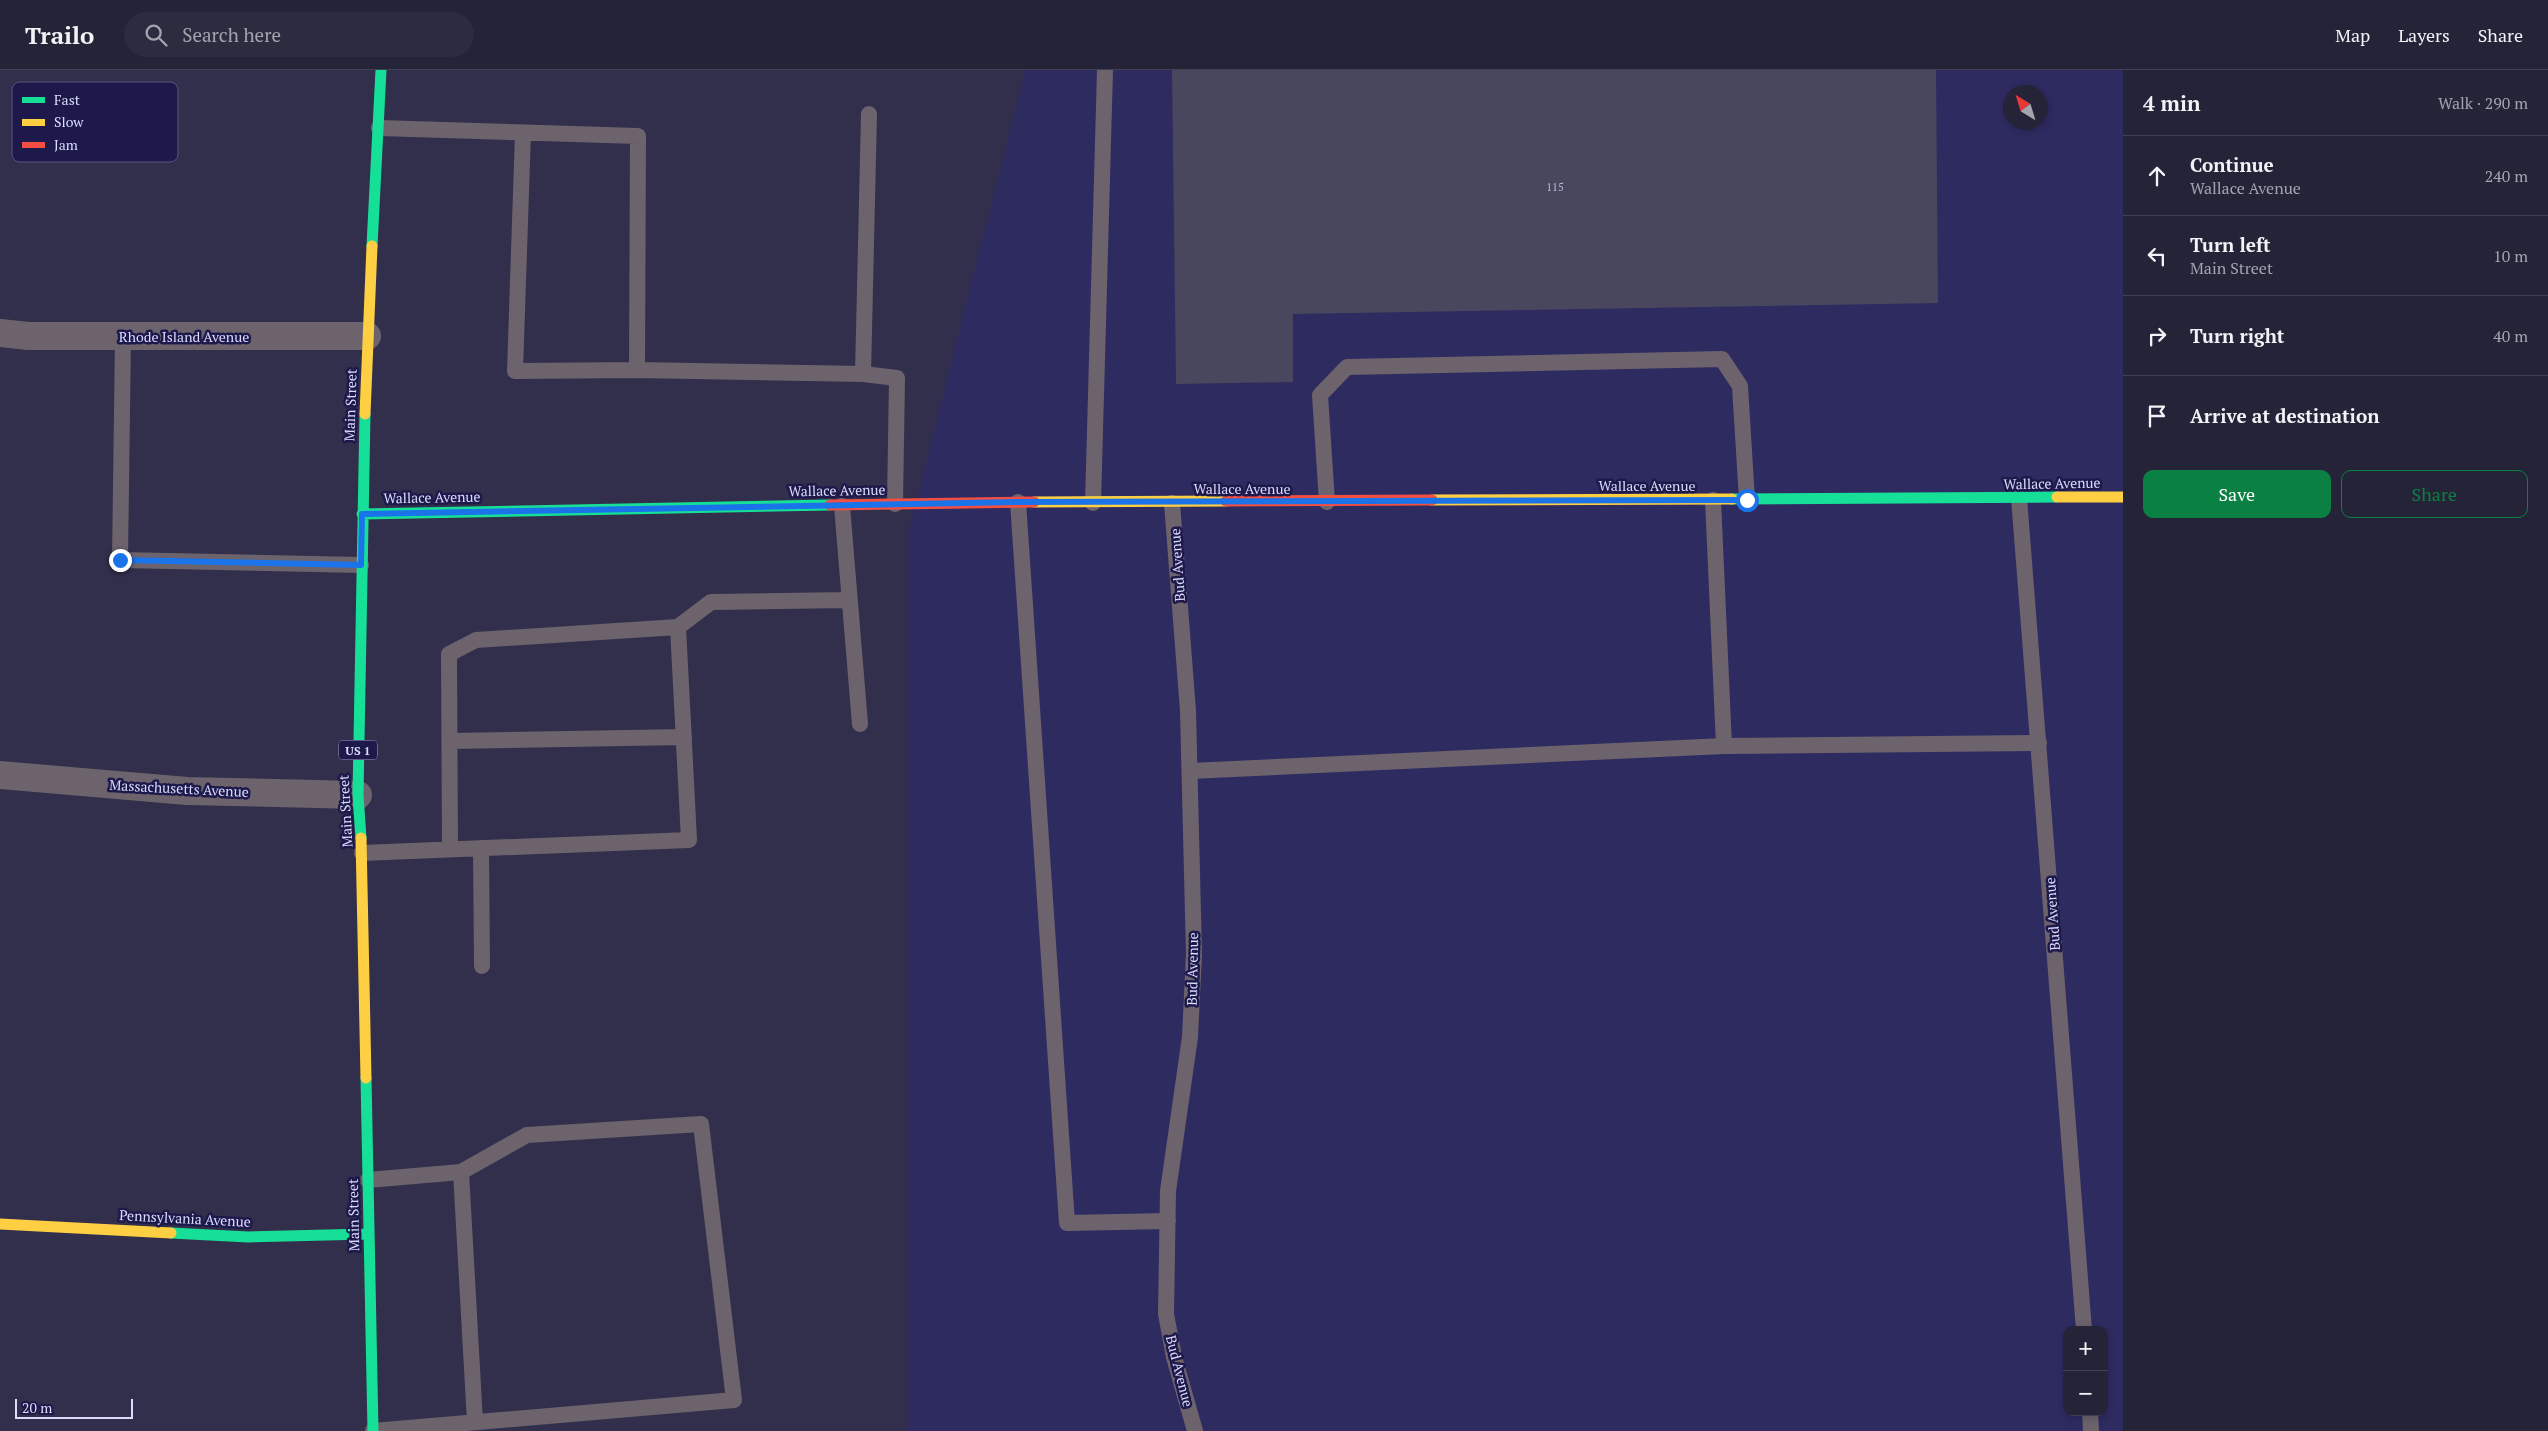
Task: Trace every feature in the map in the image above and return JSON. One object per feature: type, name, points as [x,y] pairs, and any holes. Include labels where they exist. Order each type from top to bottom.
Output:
[{"type":"street","name":"Main Street","points":[[373,1431],[362,853],[358,795],[362,514],[367,336],[381,70]]},
{"type":"street","name":"Rhode Island Avenue","points":[[0,333],[28,336],[367,336]]},
{"type":"street","name":"Wallace Avenue","points":[[362,514],[1018,502],[1172,503],[2123,497]]},
{"type":"street","name":"Massachusetts Avenue","points":[[0,775],[187,791],[358,795]]},
{"type":"street","name":"Pennsylvania Avenue","points":[[0,1224],[248,1237],[368,1234]]},
{"type":"lane","points":[[1093,503],[1105,70]]},
{"type":"lane","points":[[863,374],[869,114]]},
{"type":"lane","points":[[378,128],[638,136],[637,370]]},
{"type":"lane","points":[[523,133],[515,371],[637,370],[863,374],[897,378],[895,504]]},
{"type":"lane","points":[[123,336],[120,560],[361,565]]},
{"type":"lane","points":[[1327,502],[1320,394],[1347,367],[1722,359],[1740,386],[1747,500]]},
{"type":"lane","name":"Bud Avenue","points":[[2020,498],[2084,1326]]},
{"type":"lane","points":[[1713,500],[1724,746]]},
{"type":"lane","points":[[1018,502],[1068,1224],[1168,1221]]},
{"type":"lane","name":"Bud Avenue","points":[[1172,503],[1188,711],[1194,954],[1190,1037],[1168,1192],[1166,1314],[1174,1357],[1195,1431]]},
{"type":"lane","points":[[842,506],[860,724]]},
{"type":"lane","points":[[450,849],[448,654],[476,640],[678,627],[711,602],[850,600]]},
{"type":"lane","points":[[362,853],[689,840],[678,627]]},
{"type":"lane","points":[[450,742],[684,737]]},
{"type":"lane","points":[[1190,771],[1724,746],[2039,743]]},
{"type":"lane","points":[[481,848],[482,966]]},
{"type":"lane","points":[[368,1180],[461,1172],[527,1135],[701,1124],[734,1400],[373,1431]]},
{"type":"lane","points":[[461,1172],[475,1422]]},
{"type":"lane","points":[[2090,1416],[2091,1431]]},
{"type":"shaded area","points":[[1025,70],[2123,70],[2123,1431],[908,1431],[908,534]]},
{"type":"building","points":[[1172,70],[1936,70],[1938,303],[1293,314],[1293,382],[1176,384]]},
{"type":"traffic: fast","points":[[372,246],[381,70]]},
{"type":"traffic: fast","points":[[361,838],[358,795],[365,414]]},
{"type":"traffic: fast","points":[[1732,499],[2057,497]]},
{"type":"traffic: fast","points":[[362,514],[830,505]]},
{"type":"traffic: fast","points":[[366,1078],[373,1431]]},
{"type":"traffic: fast","points":[[171,1233],[248,1237],[368,1234]]},
{"type":"traffic: slow","points":[[365,414],[372,246]]},
{"type":"traffic: slow","points":[[2057,497],[2123,497]]},
{"type":"traffic: slow","points":[[1432,500],[1732,499]]},
{"type":"traffic: slow","points":[[1034,502],[1226,501]]},
{"type":"traffic: slow","points":[[361,838],[366,1078]]},
{"type":"traffic: slow","points":[[0,1224],[171,1233]]},
{"type":"traffic: jam","points":[[1226,501],[1432,500]]},
{"type":"traffic: jam","points":[[830,505],[1034,502]]},
{"type":"route","points":[[120,560],[361,565],[362,514],[1018,502],[1747,500]]}]
